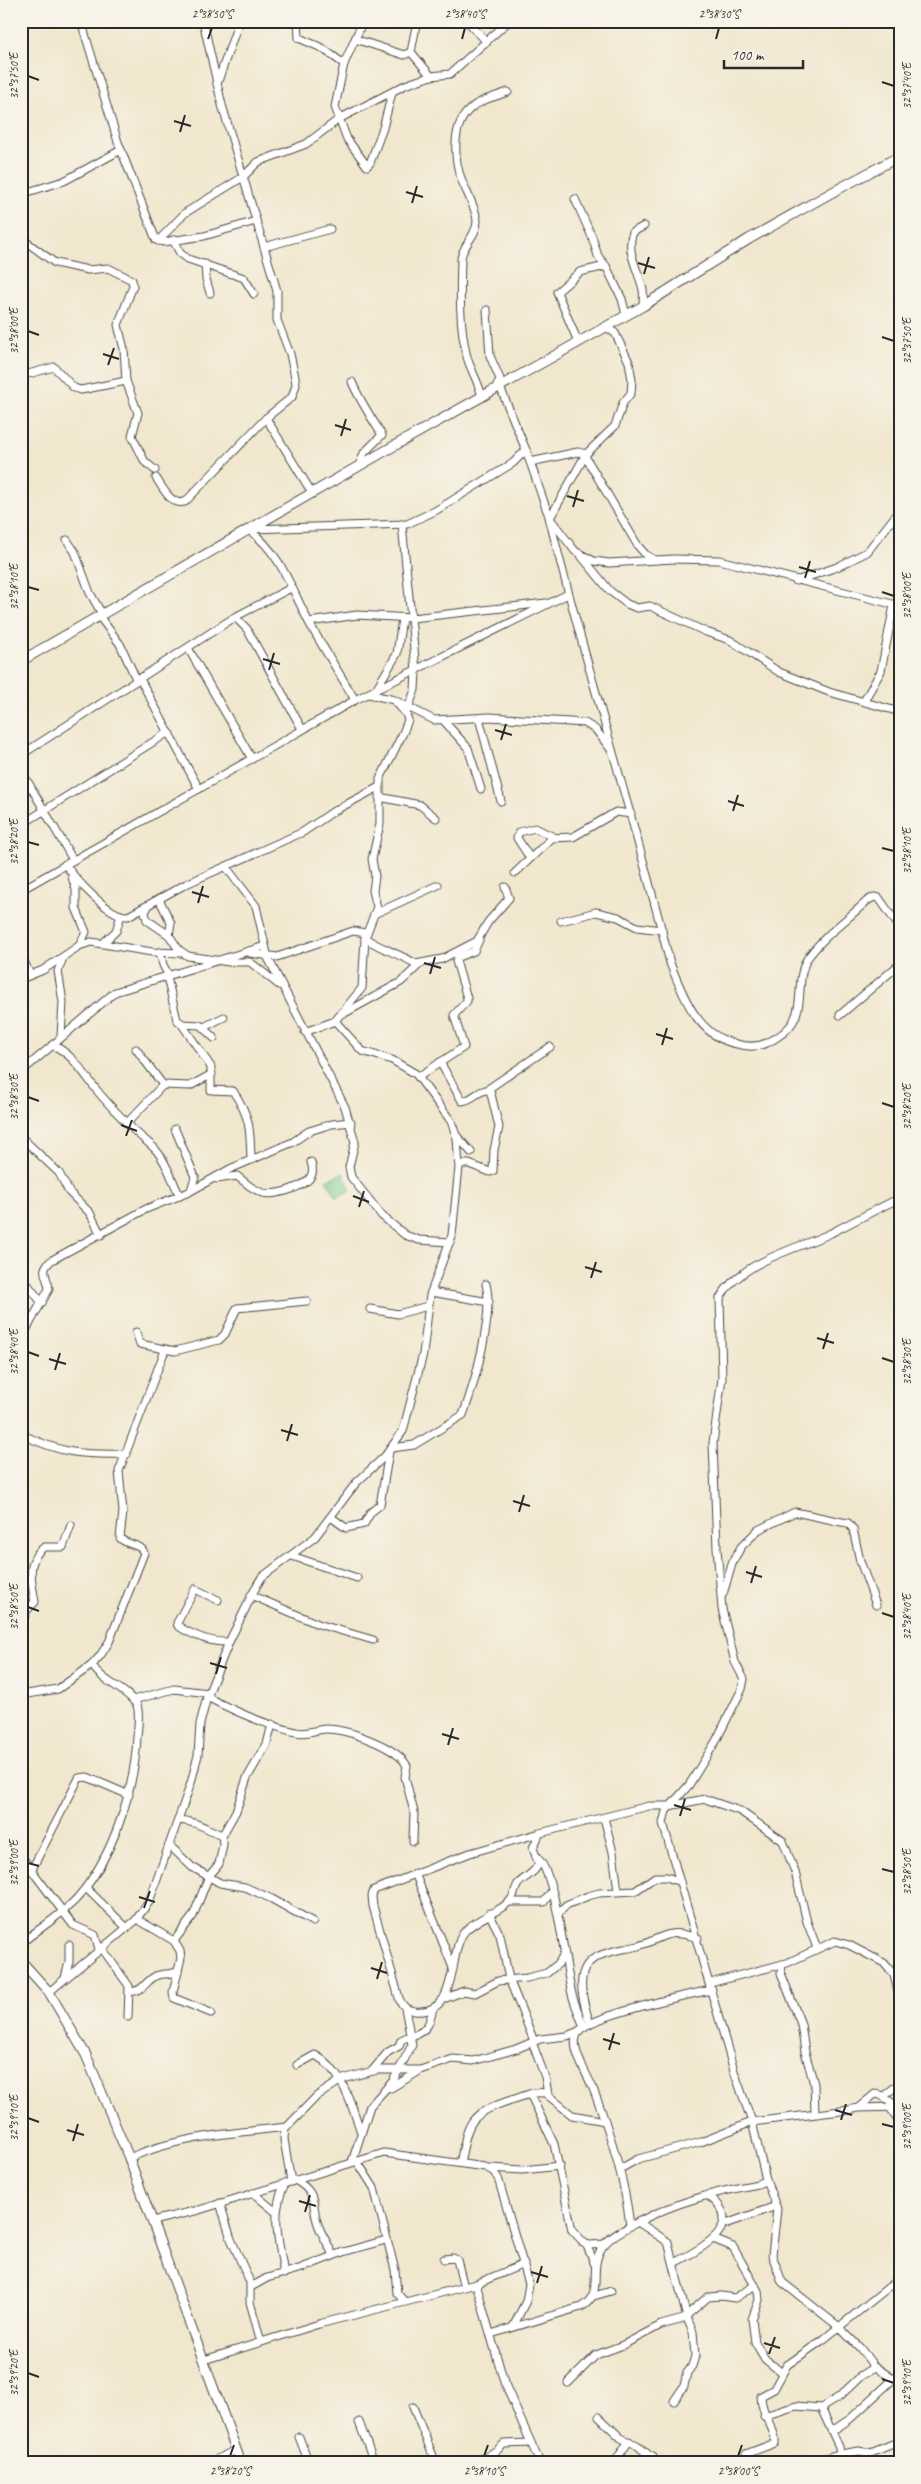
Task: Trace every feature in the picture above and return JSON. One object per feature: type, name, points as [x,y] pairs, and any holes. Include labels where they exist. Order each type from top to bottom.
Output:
[{"type":"main road","points":[[21,661],[359,466],[643,306],[749,239],[900,156]]},
{"type":"main road","points":[[21,1960],[49,1992],[86,2055],[129,2158],[242,2463]]},
{"type":"street","points":[[81,21],[121,150],[151,230],[158,241]]},
{"type":"street","points":[[156,478],[175,501],[185,502],[266,418],[289,401],[296,385],[290,354],[277,320],[278,294],[217,84],[202,21]]},
{"type":"street","points":[[217,84],[239,21]]},
{"type":"street","points":[[298,21],[299,38],[322,48],[344,64]]},
{"type":"street","points":[[364,21],[344,64],[335,107],[347,139],[368,166],[383,128],[392,93]]},
{"type":"street","points":[[411,52],[417,21]]},
{"type":"street","points":[[467,21],[487,42]]},
{"type":"street","points":[[158,241],[186,213],[243,177],[263,159],[306,144],[339,119],[405,85],[431,76],[450,74],[509,21]]},
{"type":"street","points":[[355,39],[404,55],[411,52]]},
{"type":"street","points":[[411,52],[431,76]]},
{"type":"street","points":[[482,396],[467,356],[459,301],[462,255],[473,236],[477,220],[475,209],[461,180],[455,146],[468,111],[484,100],[508,92]]},
{"type":"street","points":[[21,194],[64,181],[121,150]]},
{"type":"street","points":[[575,199],[592,237],[598,256],[606,266],[622,299],[626,315]]},
{"type":"street","points":[[158,241],[220,232],[256,221]]},
{"type":"street","points":[[643,306],[643,291],[631,252],[631,241],[633,232],[644,226]]},
{"type":"street","points":[[264,248],[330,228]]},
{"type":"street","points":[[21,238],[55,263],[88,270],[108,268],[132,280],[134,286],[118,325],[124,349],[126,381],[138,413],[132,436],[145,462],[155,470]]},
{"type":"street","points":[[173,240],[183,256],[244,278],[254,294]]},
{"type":"street","points":[[205,264],[206,279],[210,293]]},
{"type":"street","points":[[578,342],[557,292],[580,272],[606,266]]},
{"type":"street","points":[[488,310],[490,356],[500,380],[498,388],[526,450],[550,518],[565,540],[580,554],[602,582],[627,604],[637,608],[646,606],[706,632],[730,640],[744,651],[758,656],[773,670],[830,692],[900,712]]},
{"type":"street","points":[[550,518],[585,455],[615,426],[623,403],[632,388],[631,368],[623,348],[615,333],[606,327]]},
{"type":"street","points":[[21,376],[54,367],[74,388],[81,390],[126,381]]},
{"type":"street","points":[[352,382],[362,404],[374,420],[382,436],[368,449],[359,466]]},
{"type":"street","points":[[266,418],[312,493]]},
{"type":"street","points":[[250,529],[411,523],[435,511],[513,463],[526,450]]},
{"type":"street","points":[[530,462],[578,452],[585,455],[619,510],[638,546],[646,555],[656,560]]},
{"type":"street","points":[[547,508],[568,594],[615,755],[670,963],[693,1013],[710,1032],[723,1040],[748,1046],[760,1046],[788,1029],[798,1009],[802,973],[807,959],[867,901],[874,897],[879,898],[900,928]]},
{"type":"street","points":[[796,581],[837,567],[867,552],[900,510]]},
{"type":"street","points":[[305,1032],[335,1022],[362,988],[366,936],[377,906],[373,891],[375,876],[372,859],[380,824],[379,787],[381,774],[407,726],[408,711],[416,690],[412,618],[402,524]]},
{"type":"street","points":[[250,529],[272,551],[309,622],[355,700]]},
{"type":"street","points":[[67,540],[75,552],[90,593],[101,615],[120,644],[199,789]]},
{"type":"street","points":[[580,554],[594,561],[609,563],[656,560],[719,560],[897,606],[881,671],[864,701]]},
{"type":"street","points":[[21,755],[235,618],[291,588]]},
{"type":"street","points":[[21,890],[355,700],[568,594]]},
{"type":"street","points":[[309,622],[357,615],[412,618],[551,602]]},
{"type":"street","points":[[235,618],[247,629],[302,729]]},
{"type":"street","points":[[376,690],[397,654],[402,618]]},
{"type":"street","points":[[188,648],[252,758]]},
{"type":"street","points":[[368,694],[394,700],[408,711],[429,719],[444,721],[490,716],[588,724],[596,730],[615,755]]},
{"type":"street","points":[[479,718],[501,801]]},
{"type":"street","points":[[444,721],[468,748],[481,790]]},
{"type":"street","points":[[21,825],[169,732]]},
{"type":"street","points":[[21,770],[46,810],[73,860]]},
{"type":"street","points":[[65,864],[82,886],[121,915],[130,915],[186,884],[226,867],[243,857],[303,832],[334,811],[379,787]]},
{"type":"street","points":[[379,797],[420,805],[436,818]]},
{"type":"street","points":[[530,858],[517,838],[519,832],[535,828],[554,837],[573,838],[616,812],[631,814]]},
{"type":"street","points":[[515,873],[548,840],[554,837]]},
{"type":"street","points":[[226,867],[256,906],[267,957],[280,986],[331,1078],[351,1122],[355,1148],[349,1174],[371,1204],[386,1220],[410,1238],[450,1242]]},
{"type":"street","points":[[70,872],[76,890],[76,908],[86,932],[79,946]]},
{"type":"street","points":[[374,914],[438,885]]},
{"type":"street","points":[[418,1076],[465,1045],[454,1018],[456,1012],[468,1000],[456,961],[458,957],[474,951],[488,922],[509,898],[506,887]]},
{"type":"street","points":[[160,899],[171,923],[169,935]]},
{"type":"street","points":[[149,905],[145,912],[146,918],[169,935],[184,953]]},
{"type":"street","points":[[561,920],[596,912],[618,917],[638,927],[662,930]]},
{"type":"street","points":[[103,943],[116,931],[121,915]]},
{"type":"street","points":[[250,953],[267,957],[286,955],[356,930],[380,948],[420,964]]},
{"type":"street","points":[[341,1015],[401,982],[420,964],[442,959],[479,939]]},
{"type":"street","points":[[21,979],[50,966],[79,946],[91,942],[160,952],[184,953],[193,957],[220,961],[250,962],[280,986]]},
{"type":"street","points":[[21,1072],[115,992],[250,953],[265,946]]},
{"type":"street","points":[[160,952],[168,976],[175,1016],[211,1067],[211,1090],[233,1091],[249,1118],[251,1160]]},
{"type":"street","points":[[21,954],[30,975]]},
{"type":"street","points":[[61,1036],[63,1002],[58,974],[63,957]]},
{"type":"street","points":[[840,1015],[900,964]]},
{"type":"street","points":[[50,966],[58,974]]},
{"type":"street","points":[[204,1027],[224,1017]]},
{"type":"street","points":[[49,1992],[137,1919],[148,1902],[170,1845],[196,1764],[198,1729],[208,1695],[229,1642],[251,1595],[262,1577],[315,1537],[356,1482],[391,1450],[403,1432],[408,1417],[423,1354],[431,1292],[450,1242],[459,1164],[456,1135],[451,1121],[418,1076],[400,1064],[362,1051],[335,1022]]},
{"type":"street","points":[[181,1023],[198,1024],[204,1027],[214,1038]]},
{"type":"street","points":[[52,1045],[60,1049],[82,1069],[99,1092],[127,1123],[158,1152],[170,1169],[172,1183],[180,1196]]},
{"type":"street","points":[[440,1062],[462,1101],[488,1089],[550,1047]]},
{"type":"street","points":[[136,1049],[163,1085]]},
{"type":"street","points":[[127,1123],[163,1085],[190,1086],[212,1074]]},
{"type":"street","points":[[459,1164],[469,1164],[490,1172],[494,1168],[494,1150],[499,1126],[494,1098],[488,1089]]},
{"type":"street","points":[[21,1339],[50,1287],[43,1275],[47,1264],[146,1209],[189,1192],[251,1160],[291,1143],[313,1129],[351,1122]]},
{"type":"street","points":[[174,1129],[195,1177],[194,1186],[189,1192]]},
{"type":"street","points":[[456,1135],[472,1152]]},
{"type":"street","points":[[21,1137],[59,1173],[69,1192],[90,1213],[101,1235]]},
{"type":"street","points":[[208,1181],[235,1175],[252,1189],[272,1193],[294,1188],[309,1178],[312,1173],[311,1162]]},
{"type":"street","points":[[893,2379],[875,2367],[838,2326],[782,2282],[772,2255],[777,2223],[776,2206],[766,2180],[752,2122],[734,2071],[698,1938],[664,1830],[664,1818],[669,1806],[693,1779],[742,1690],[744,1679],[735,1662],[721,1599],[713,1461],[722,1378],[720,1298],[742,1275],[758,1265],[830,1233],[900,1198]]},
{"type":"street","points":[[21,1276],[42,1303]]},
{"type":"street","points":[[391,1450],[414,1445],[462,1417],[482,1346],[489,1302],[486,1284]]},
{"type":"street","points":[[431,1292],[489,1302]]},
{"type":"street","points":[[136,1332],[140,1344],[176,1351],[219,1340],[225,1334],[237,1308],[307,1301]]},
{"type":"street","points":[[370,1309],[398,1314],[428,1306]]},
{"type":"street","points":[[21,1695],[53,1691],[92,1665],[109,1642],[144,1554],[140,1548],[124,1542],[120,1538],[123,1512],[118,1476],[165,1350]]},
{"type":"street","points":[[21,1434],[47,1446],[71,1453],[127,1454]]},
{"type":"street","points":[[331,1517],[346,1528],[364,1524],[371,1512],[380,1505],[391,1450]]},
{"type":"street","points":[[721,1599],[733,1561],[747,1540],[770,1523],[795,1512],[848,1524],[853,1529],[860,1561],[876,1605]]},
{"type":"street","points":[[21,1626],[27,1610],[34,1602],[31,1578],[34,1559],[44,1547],[63,1547],[71,1525]]},
{"type":"street","points":[[292,1556],[358,1578]]},
{"type":"street","points":[[218,1600],[195,1589],[177,1623],[178,1626],[200,1638],[217,1643],[229,1642]]},
{"type":"street","points":[[251,1595],[318,1624],[373,1640]]},
{"type":"street","points":[[21,1942],[63,1911],[86,1888],[109,1844],[129,1795],[135,1770],[137,1705],[98,1674],[92,1665]]},
{"type":"street","points":[[133,1700],[174,1689],[208,1695],[238,1712],[303,1733],[329,1729],[374,1741],[402,1758],[407,1766],[405,1777],[414,1812],[413,1841]]},
{"type":"street","points":[[174,1941],[194,1916],[208,1876],[219,1862],[223,1845],[222,1836],[236,1810],[247,1778],[268,1744],[272,1724]]},
{"type":"street","points":[[32,1869],[79,1778],[87,1777],[129,1795]]},
{"type":"street","points":[[384,2093],[410,2050],[412,2036],[405,2008],[399,1998],[372,1896],[377,1887],[470,1853],[540,1833],[649,1806],[669,1806],[705,1799],[717,1801],[740,1811],[783,1841],[790,1858],[807,1922],[817,1948]]},
{"type":"street","points":[[604,1818],[613,1852],[618,1891]]},
{"type":"street","points":[[178,1820],[196,1822],[222,1836]]},
{"type":"street","points":[[509,1902],[518,1885],[536,1868],[538,1862],[533,1846],[540,1833]]},
{"type":"street","points":[[170,1845],[192,1867],[220,1884],[242,1886],[272,1899],[313,1922]]},
{"type":"street","points":[[21,1856],[73,1925],[95,1935],[100,1948],[122,1974],[130,1991],[128,2017]]},
{"type":"street","points":[[536,1857],[543,1864],[558,1914],[572,1993],[584,2027]]},
{"type":"street","points":[[415,1874],[454,1970]]},
{"type":"street","points":[[558,1914],[566,1905],[588,1896],[618,1891],[636,1891],[655,1877],[667,1877],[680,1882]]},
{"type":"street","points":[[86,1888],[127,1928]]},
{"type":"street","points":[[405,2008],[423,2011],[433,2008],[441,2000],[454,1970],[462,1936],[474,1923],[509,1902],[544,1902],[551,1892]]},
{"type":"street","points":[[489,1913],[500,1935],[509,1979],[546,2077],[548,2094]]},
{"type":"street","points":[[137,1919],[174,1941],[181,1953],[173,1992],[174,1998],[211,2013]]},
{"type":"street","points":[[630,2226],[620,2169],[605,2121],[576,2050],[575,2042],[584,2027],[581,1987],[583,1975],[590,1961],[600,1955],[647,1943],[668,1933],[698,1938]]},
{"type":"street","points":[[284,2274],[276,2212],[290,2182],[284,2139],[287,2127],[317,2096],[340,2080],[372,2071],[398,2072],[420,2070],[453,2059],[473,2061],[516,2049],[533,2041],[567,2036],[584,2027],[660,2001],[782,1964],[835,1941],[849,1945],[884,1963],[894,1975],[900,2000]]},
{"type":"street","points":[[65,1978],[69,1962],[69,1945]]},
{"type":"street","points":[[441,2000],[465,1991],[475,1993],[509,1979],[527,1978],[547,1973],[559,1964],[565,1950]]},
{"type":"street","points":[[782,1964],[781,1973],[801,2024],[805,2052],[814,2084],[815,2113]]},
{"type":"street","points":[[130,1991],[137,1991],[156,1975],[178,1972]]},
{"type":"street","points":[[372,2071],[388,2052],[399,2046],[400,2040],[422,2033],[428,2027],[433,2008]]},
{"type":"street","points":[[297,2065],[315,2055],[330,2067],[340,2080],[361,2132]]},
{"type":"street","points":[[404,2301],[397,2293],[396,2270],[386,2240],[374,2188],[355,2161],[361,2132],[370,2106],[384,2093],[420,2070]]},
{"type":"street","points":[[884,2096],[900,2084]]},
{"type":"street","points":[[460,2163],[466,2132],[475,2116],[497,2105],[530,2094],[541,2092],[548,2094],[572,2115],[605,2121]]},
{"type":"street","points":[[530,2094],[551,2135],[560,2166],[572,2230],[587,2246],[595,2266]]},
{"type":"street","points":[[858,2108],[872,2095],[878,2094],[884,2096],[890,2103],[900,2107]]},
{"type":"street","points":[[620,2169],[638,2159],[701,2142],[752,2122],[858,2108],[900,2107]]},
{"type":"street","points":[[890,2108],[900,2122]]},
{"type":"street","points":[[129,2158],[156,2147],[222,2135],[287,2127]]},
{"type":"street","points":[[152,2221],[220,2203],[384,2153],[485,2167],[522,2170],[560,2166]]},
{"type":"street","points":[[485,2167],[493,2171],[498,2178],[524,2264],[529,2293],[513,2327]]},
{"type":"street","points":[[491,2334],[581,2307],[590,2302],[594,2296],[595,2266],[605,2244],[630,2226],[677,2203],[758,2184],[766,2180]]},
{"type":"street","points":[[290,2182],[306,2186],[311,2194],[319,2228],[328,2241],[333,2256]]},
{"type":"street","points":[[253,2193],[276,2212]]},
{"type":"street","points":[[707,2195],[722,2207],[725,2213],[724,2225]]},
{"type":"street","points":[[220,2203],[231,2239],[251,2288],[250,2302],[261,2342]]},
{"type":"street","points":[[674,2263],[713,2239],[724,2225],[776,2206]]},
{"type":"street","points":[[638,2222],[668,2242],[693,2332],[695,2361],[687,2373],[682,2391],[674,2401]]},
{"type":"street","points":[[719,2231],[722,2241]]},
{"type":"street","points":[[713,2239],[733,2247],[754,2285],[759,2300],[752,2318],[755,2342],[765,2359],[782,2373]]},
{"type":"street","points":[[251,2288],[267,2278],[386,2240]]},
{"type":"street","points":[[583,2242],[590,2245],[605,2244]]},
{"type":"street","points":[[444,2259],[453,2258],[457,2260],[464,2287]]},
{"type":"street","points":[[204,2360],[404,2301],[476,2284],[524,2264]]},
{"type":"street","points":[[746,2454],[775,2443],[775,2436],[764,2416],[761,2396],[774,2389],[787,2365],[900,2278]]},
{"type":"street","points":[[476,2284],[504,2382],[540,2463]]},
{"type":"street","points":[[568,2383],[596,2355],[623,2345],[661,2325],[687,2316],[708,2297],[735,2298],[754,2285]]},
{"type":"street","points":[[594,2296],[611,2292]]},
{"type":"street","points":[[764,2416],[796,2406],[821,2408],[839,2397],[861,2376],[875,2367]]},
{"type":"street","points":[[832,2431],[850,2419],[900,2373]]},
{"type":"street","points":[[413,2407],[436,2463]]},
{"type":"street","points":[[821,2408],[839,2447],[841,2463]]},
{"type":"street","points":[[598,2416],[621,2438],[637,2445],[656,2460]]},
{"type":"street","points":[[359,2422],[374,2463]]},
{"type":"street","points":[[299,2437],[309,2463]]},
{"type":"street","points":[[614,2463],[629,2441]]},
{"type":"street","points":[[810,2463],[839,2454],[859,2451],[871,2453],[900,2441]]},
{"type":"street","points":[[472,2463],[504,2444],[531,2443]]},
{"type":"street","points":[[208,2463],[236,2450]]},
{"type":"street","points":[[489,2454],[493,2463]]},
{"type":"street","points":[[631,2463],[656,2460]]},
{"type":"green space","points":[[343,1173],[351,1190],[337,1197],[326,1180]]}]
